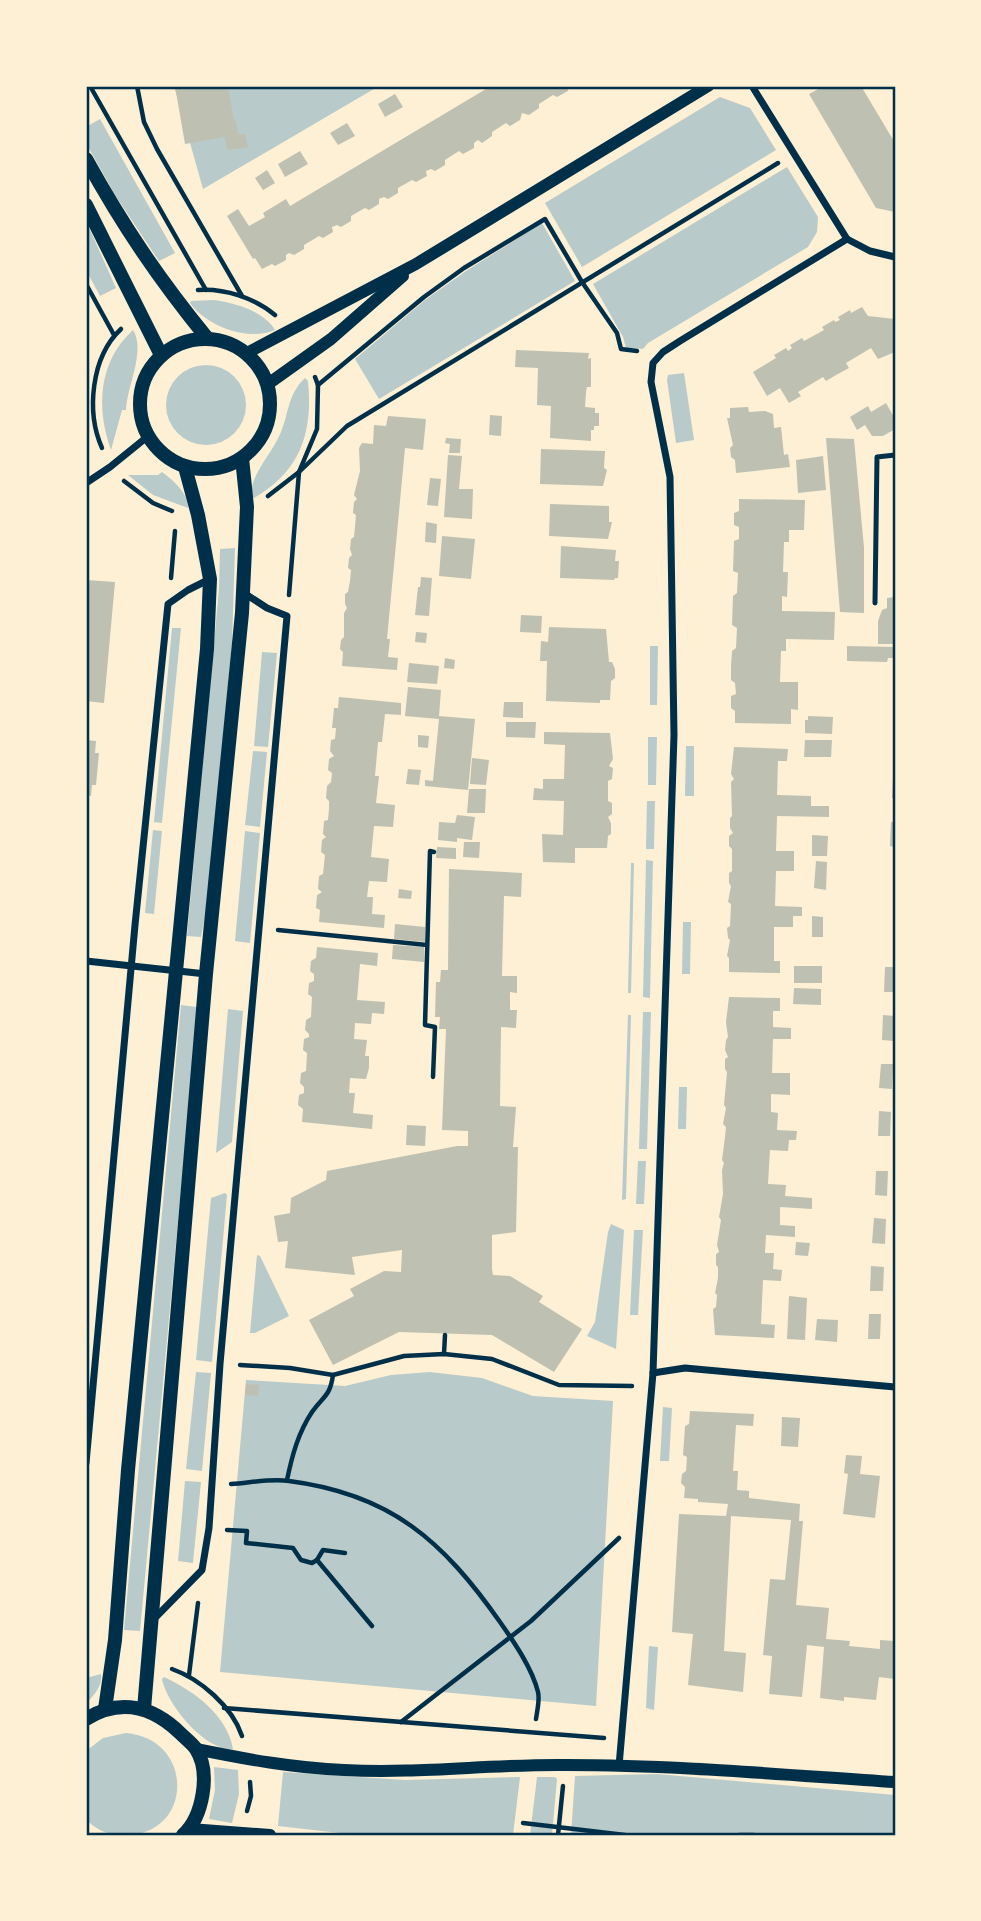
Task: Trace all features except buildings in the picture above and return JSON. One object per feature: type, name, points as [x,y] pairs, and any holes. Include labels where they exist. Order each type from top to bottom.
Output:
[{"type":"main road","points":[[86,159],[121,222],[171,294],[207,338]]},
{"type":"main road","points":[[86,205],[161,355]]},
{"type":"main road","points":[[207,338],[228,342],[247,353],[268,384],[270,412],[261,438],[243,458],[225,467],[205,470],[186,467],[163,456],[147,437],[138,408],[143,379],[161,355],[182,342],[207,338]]},
{"type":"main road","points":[[144,1709],[206,974],[242,592],[247,507],[243,458]]},
{"type":"main road","points":[[105,1709],[115,1640],[128,1470],[207,649],[210,579],[186,467]]},
{"type":"main road","points":[[86,1719],[105,1709],[144,1709],[162,1718],[196,1749],[204,1776],[201,1804],[186,1832]]},
{"type":"street","points":[[247,353],[416,264],[708,86]]},
{"type":"street","points":[[752,86],[847,239],[870,251],[895,257]]},
{"type":"street","points":[[619,1766],[653,1373],[674,735],[670,477],[651,382],[653,363],[663,352],[680,341],[847,239]]},
{"type":"street","points":[[268,384],[331,339],[416,264]]},
{"type":"street","points":[[86,483],[147,437]]},
{"type":"street","points":[[86,1464],[168,604],[210,579]]},
{"type":"street","points":[[150,1623],[202,1570],[209,1528],[219,1364],[287,616],[267,608],[242,592]]},
{"type":"street","points":[[86,961],[206,974]]},
{"type":"street","points":[[653,1373],[685,1368],[895,1387]]},
{"type":"street","points":[[196,1749],[249,1760],[343,1770],[424,1771],[542,1765],[619,1766],[895,1782]]},
{"type":"street","points":[[186,1832],[270,1835]]},
{"type":"lane","points":[[875,603],[877,457],[895,455]]},
{"type":"path","points":[[90,86],[206,290]]},
{"type":"path","points":[[137,86],[144,122],[157,149],[243,296]]},
{"type":"path","points":[[287,616],[299,472],[347,426],[795,153]]},
{"type":"path","points":[[317,385],[424,297],[464,268],[545,219],[582,282],[617,333],[621,349],[639,351],[653,363]]},
{"type":"path","points":[[86,284],[114,335]]},
{"type":"path","points":[[168,604],[176,525]]},
{"type":"path","points":[[433,1077],[435,1027],[425,1025],[430,851],[434,852]]},
{"type":"path","points":[[260,929],[427,945]]},
{"type":"path","points":[[444,1354],[446,1335]]},
{"type":"path","points":[[219,1364],[290,1368],[333,1375],[404,1356],[444,1354],[492,1359],[559,1385],[634,1386],[653,1373]]},
{"type":"path","points":[[287,1480],[293,1451],[312,1412],[331,1390],[333,1375]]},
{"type":"path","points":[[211,1485],[287,1480],[344,1493],[383,1506],[403,1518],[437,1545],[480,1593],[510,1637],[539,1694],[536,1719]]},
{"type":"path","points":[[400,1723],[531,1621],[639,1517]]},
{"type":"path","points":[[209,1528],[247,1531],[246,1543],[293,1548],[301,1560],[312,1563],[323,1550],[345,1553]]},
{"type":"path","points":[[317,1560],[372,1626]]},
{"type":"path","points":[[202,1570],[189,1675],[224,1708],[620,1739]]},
{"type":"path","points":[[523,1824],[625,1835]]},
{"type":"path","points":[[738,1835],[754,1835]]},
{"type":"shaded area","points":[[174,86],[379,86],[203,189]]},
{"type":"shaded area","points":[[720,97],[750,108],[776,150],[582,267],[545,203]]},
{"type":"shaded area","points":[[100,119],[175,253],[159,261],[115,195],[86,143],[86,127]]},
{"type":"shaded area","points":[[787,167],[818,217],[817,232],[808,247],[648,343],[643,349],[626,348],[623,337],[593,284]]},
{"type":"shaded area","points":[[86,221],[116,288],[100,296],[86,270]]},
{"type":"shaded area","points":[[542,223],[575,281],[379,399],[355,359],[425,300]]},
{"type":"shaded area","points":[[214,300],[256,313],[275,330],[253,334],[229,330],[206,319],[190,303]]},
{"type":"shaded area","points":[[133,330],[138,348],[137,358],[126,410],[122,410],[111,450],[103,418],[103,386],[113,356]]},
{"type":"shaded area","points":[[206,365],[221,368],[234,377],[243,390],[246,405],[243,420],[234,433],[221,442],[206,445],[191,442],[178,433],[169,420],[166,405],[169,390],[178,377],[191,368]]},
{"type":"shaded area","points":[[684,373],[694,440],[676,443],[667,380],[668,375]]},
{"type":"shaded area","points":[[305,378],[308,381],[308,417],[300,448],[283,475],[254,498],[250,496],[255,478],[281,432],[295,390]]},
{"type":"shaded area","points":[[162,472],[183,492],[188,508],[153,495],[128,475],[158,475]]},
{"type":"shaded area","points":[[235,548],[232,643],[207,907],[201,937],[187,936],[219,589],[220,549]]},
{"type":"shaded area","points":[[172,628],[181,628],[162,823],[154,822]]},
{"type":"shaded area","points":[[650,646],[658,646],[657,705],[650,705]]},
{"type":"shaded area","points":[[262,652],[277,653],[268,747],[254,746]]},
{"type":"shaded area","points":[[648,737],[657,737],[656,785],[648,785]]},
{"type":"shaded area","points":[[686,746],[694,746],[694,796],[685,796]]},
{"type":"shaded area","points":[[253,751],[267,752],[260,827],[245,825]]},
{"type":"shaded area","points":[[647,801],[655,801],[654,849],[646,849]]},
{"type":"shaded area","points":[[153,830],[162,831],[154,914],[145,913]]},
{"type":"shaded area","points":[[245,831],[260,833],[250,943],[235,941]]},
{"type":"shaded area","points":[[646,860],[653,861],[650,998],[643,997]]},
{"type":"shaded area","points":[[631,863],[634,863],[631,993],[628,993]]},
{"type":"shaded area","points":[[683,922],[691,922],[690,974],[682,974]]},
{"type":"shaded area","points":[[181,1005],[197,1007],[197,1017],[140,1631],[124,1630]]},
{"type":"shaded area","points":[[228,1009],[243,1011],[232,1142],[216,1153]]},
{"type":"shaded area","points":[[643,1012],[651,1012],[647,1149],[639,1149]]},
{"type":"shaded area","points":[[628,1015],[631,1015],[626,1199],[622,1200]]},
{"type":"shaded area","points":[[679,1087],[687,1087],[686,1129],[678,1129]]},
{"type":"shaded area","points":[[638,1161],[646,1161],[644,1204],[636,1204]]},
{"type":"shaded area","points":[[225,1193],[227,1195],[212,1362],[196,1360],[211,1198]]},
{"type":"shaded area","points":[[611,1224],[624,1230],[616,1349],[587,1336],[595,1322]]},
{"type":"shaded area","points":[[634,1230],[643,1230],[638,1315],[630,1315]]},
{"type":"shaded area","points":[[257,1255],[260,1256],[289,1316],[250,1333]]},
{"type":"shaded area","points":[[196,1372],[211,1373],[202,1471],[186,1469]]},
{"type":"shaded area","points":[[430,1372],[482,1378],[533,1396],[613,1401],[596,1706],[220,1672],[246,1380],[345,1386],[391,1375]]},
{"type":"shaded area","points":[[663,1407],[672,1408],[669,1461],[660,1461]]},
{"type":"shaded area","points":[[185,1481],[201,1482],[193,1563],[178,1561]]},
{"type":"shaded area","points":[[649,1646],[658,1647],[654,1710],[646,1708]]},
{"type":"shaded area","points":[[101,1674],[95,1694],[86,1703],[86,1678]]},
{"type":"shaded area","points":[[164,1677],[187,1689],[208,1706],[224,1725],[233,1749],[211,1743],[189,1725],[165,1690],[162,1679]]},
{"type":"shaded area","points":[[126,1733],[149,1739],[165,1751],[174,1768],[177,1786],[174,1804],[164,1820],[148,1831],[119,1835],[94,1827],[86,1819],[86,1751],[103,1738]]},
{"type":"shaded area","points":[[214,1767],[238,1770],[239,1794],[232,1823],[209,1819],[215,1790]]},
{"type":"shaded area","points":[[283,1772],[405,1780],[520,1777],[513,1835],[357,1835],[278,1826]]},
{"type":"shaded area","points":[[657,1774],[895,1795],[895,1835],[571,1835],[575,1776]]},
{"type":"shaded area","points":[[537,1777],[557,1779],[552,1835],[530,1835]]}]
